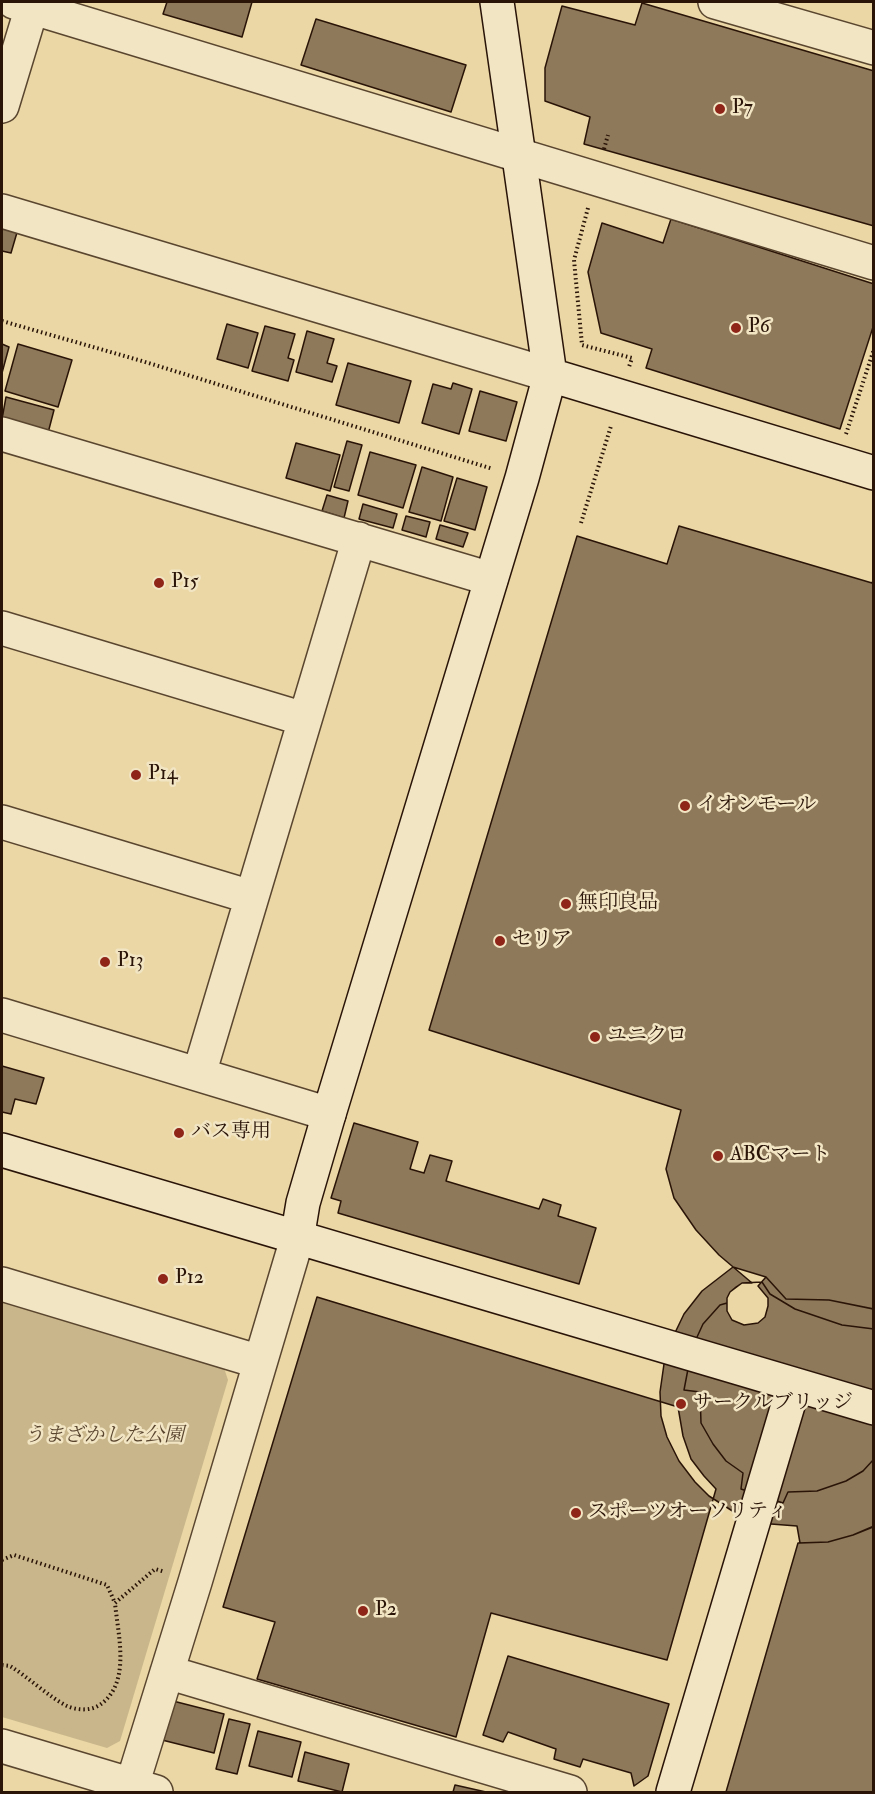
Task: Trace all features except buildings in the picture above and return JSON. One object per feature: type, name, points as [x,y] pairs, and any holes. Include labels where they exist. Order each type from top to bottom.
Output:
[{"type":"street","points":[[2,1746],[144,1789],[167,1672],[297,1239],[303,1203],[329,1114],[522,478],[550,375],[497,2]]},
{"type":"street","points":[[715,2],[873,48]]},
{"type":"street","points":[[2,106],[23,4],[873,263]]},
{"type":"street","points":[[2,211],[873,473]]},
{"type":"street","points":[[2,434],[491,579]]},
{"type":"street","points":[[199,1074],[359,539]]},
{"type":"street","points":[[2,628],[304,719]]},
{"type":"street","points":[[2,822],[251,897]]},
{"type":"street","points":[[2,1015],[329,1114]]},
{"type":"street","points":[[2,1150],[297,1239],[873,1407]]},
{"type":"street","points":[[2,1284],[260,1362]]},
{"type":"street","points":[[673,1792],[794,1385]]},
{"type":"street","points":[[167,1672],[570,1792]]},
{"type":"path","points":[[581,524],[632,358],[582,345],[574,260],[608,135]]},
{"type":"path","points":[[2,321],[142,361],[522,478]]},
{"type":"path","points":[[843,443],[873,349]]},
{"type":"path","points":[[2,1560],[14,1555],[107,1585],[115,1603],[121,1662],[117,1684],[107,1700],[91,1710],[68,1707],[10,1666],[2,1665]]},
{"type":"path","points":[[115,1603],[155,1569],[195,1582]]},
{"type":"green space","name":"うまざかした公園","points":[[2,1301],[223,1365],[228,1380],[120,1741],[107,1748],[2,1717]]},
{"type":"place","name":"P7","points":[[720,109]]},
{"type":"place","name":"P6","points":[[736,328]]},
{"type":"place","name":"P15","points":[[159,583]]},
{"type":"place","name":"P14","points":[[136,775]]},
{"type":"place","name":"イオンモール","points":[[685,806]]},
{"type":"place","name":"無印良品","points":[[566,904]]},
{"type":"place","name":"セリア","points":[[500,941]]},
{"type":"place","name":"P13","points":[[105,962]]},
{"type":"place","name":"ユニクロ","points":[[595,1037]]},
{"type":"place","name":"バス専用","points":[[179,1133]]},
{"type":"place","name":"ABCマート","points":[[718,1156]]},
{"type":"place","name":"P12","points":[[163,1279]]},
{"type":"place","name":"サークルブリッジ","points":[[681,1404]]},
{"type":"place","name":"スポーツオーソリティ","points":[[576,1513]]},
{"type":"place","name":"P2","points":[[363,1611]]}]
